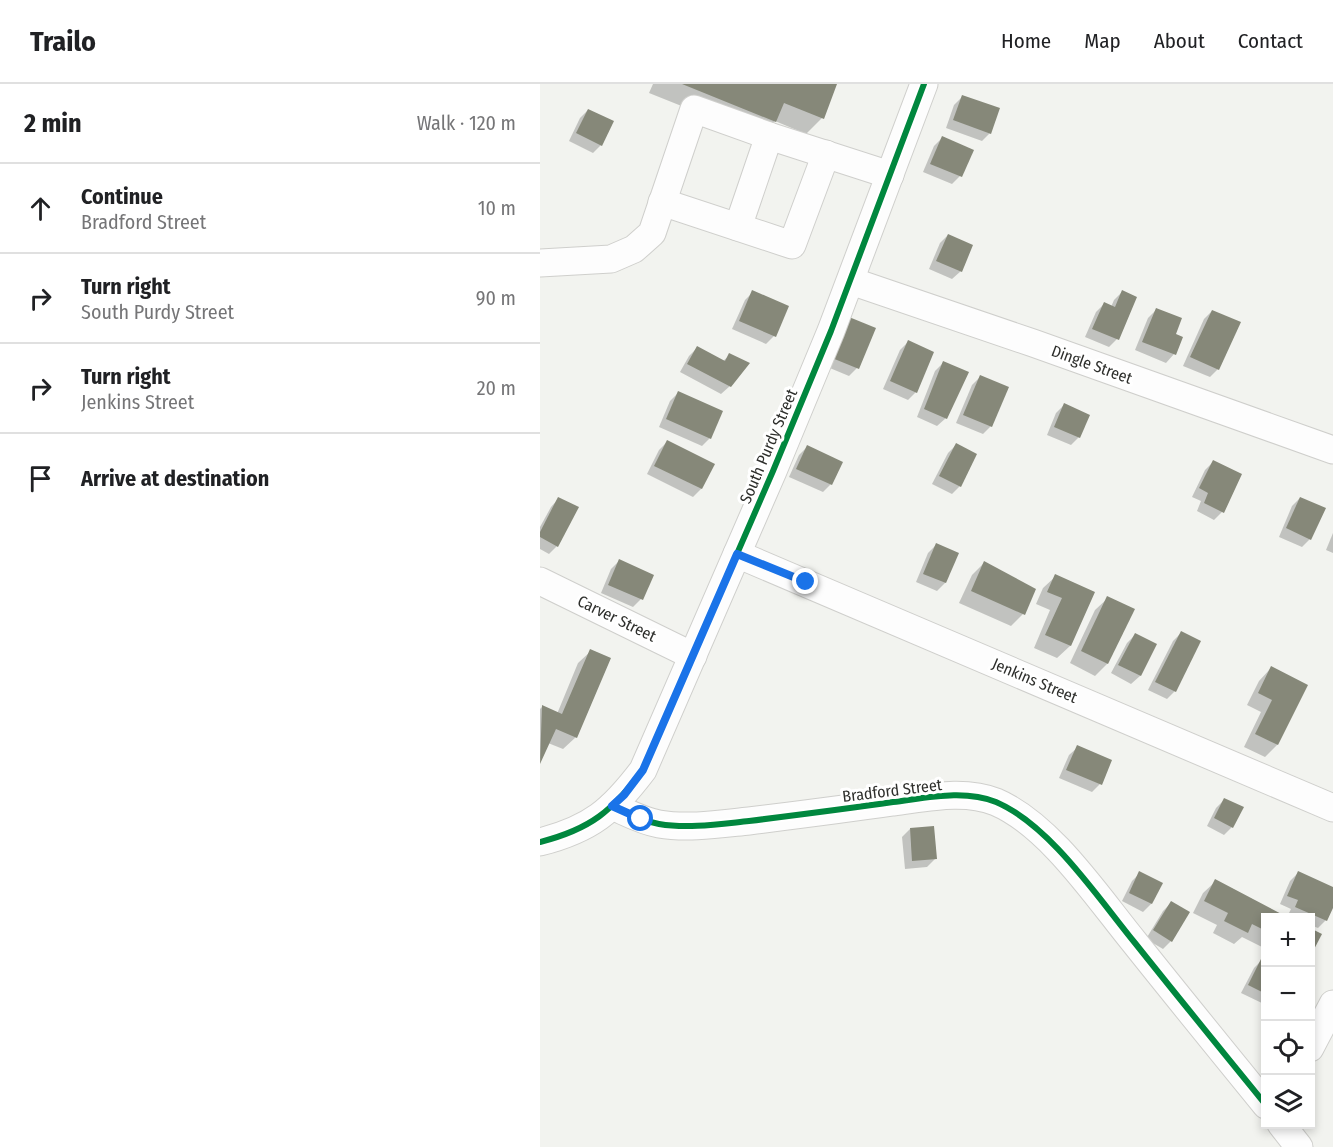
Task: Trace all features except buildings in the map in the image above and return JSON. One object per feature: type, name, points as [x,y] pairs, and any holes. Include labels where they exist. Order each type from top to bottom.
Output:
[{"type":"street","name":"South Purdy Street","points":[[612,806],[624,795],[643,770],[773,471],[850,281],[924,84]]},
{"type":"street","points":[[540,263],[611,259],[634,249],[652,233],[694,109],[890,175]]},
{"type":"street","points":[[738,227],[769,136]]},
{"type":"street","points":[[662,202],[792,245],[826,154]]},
{"type":"street","name":"Dingle Street","points":[[850,281],[1333,450]]},
{"type":"street","name":"Jenkins Street","points":[[737,554],[1333,808]]},
{"type":"street","name":"Carver Street","points":[[540,581],[693,656]]},
{"type":"street","name":"Bradford Street","points":[[612,806],[641,819],[682,826],[961,795],[997,803],[1038,828],[1090,886],[1261,1099]]},
{"type":"street","points":[[540,842],[577,831],[612,806]]},
{"type":"street","points":[[1315,1040],[1333,1004]]},
{"type":"street","points":[[1284,1129],[1299,1147]]},
{"type":"cycle path","points":[[540,842],[573,831],[599,816],[621,797],[643,770],[831,331],[924,84]]},
{"type":"cycle path","points":[[612,806],[653,823],[693,826],[839,810],[919,798],[958,795],[996,802],[1035,827],[1072,864],[1261,1099]]},
{"type":"route","points":[[641,819],[612,806],[624,795],[643,770],[737,554],[806,582]]}]
